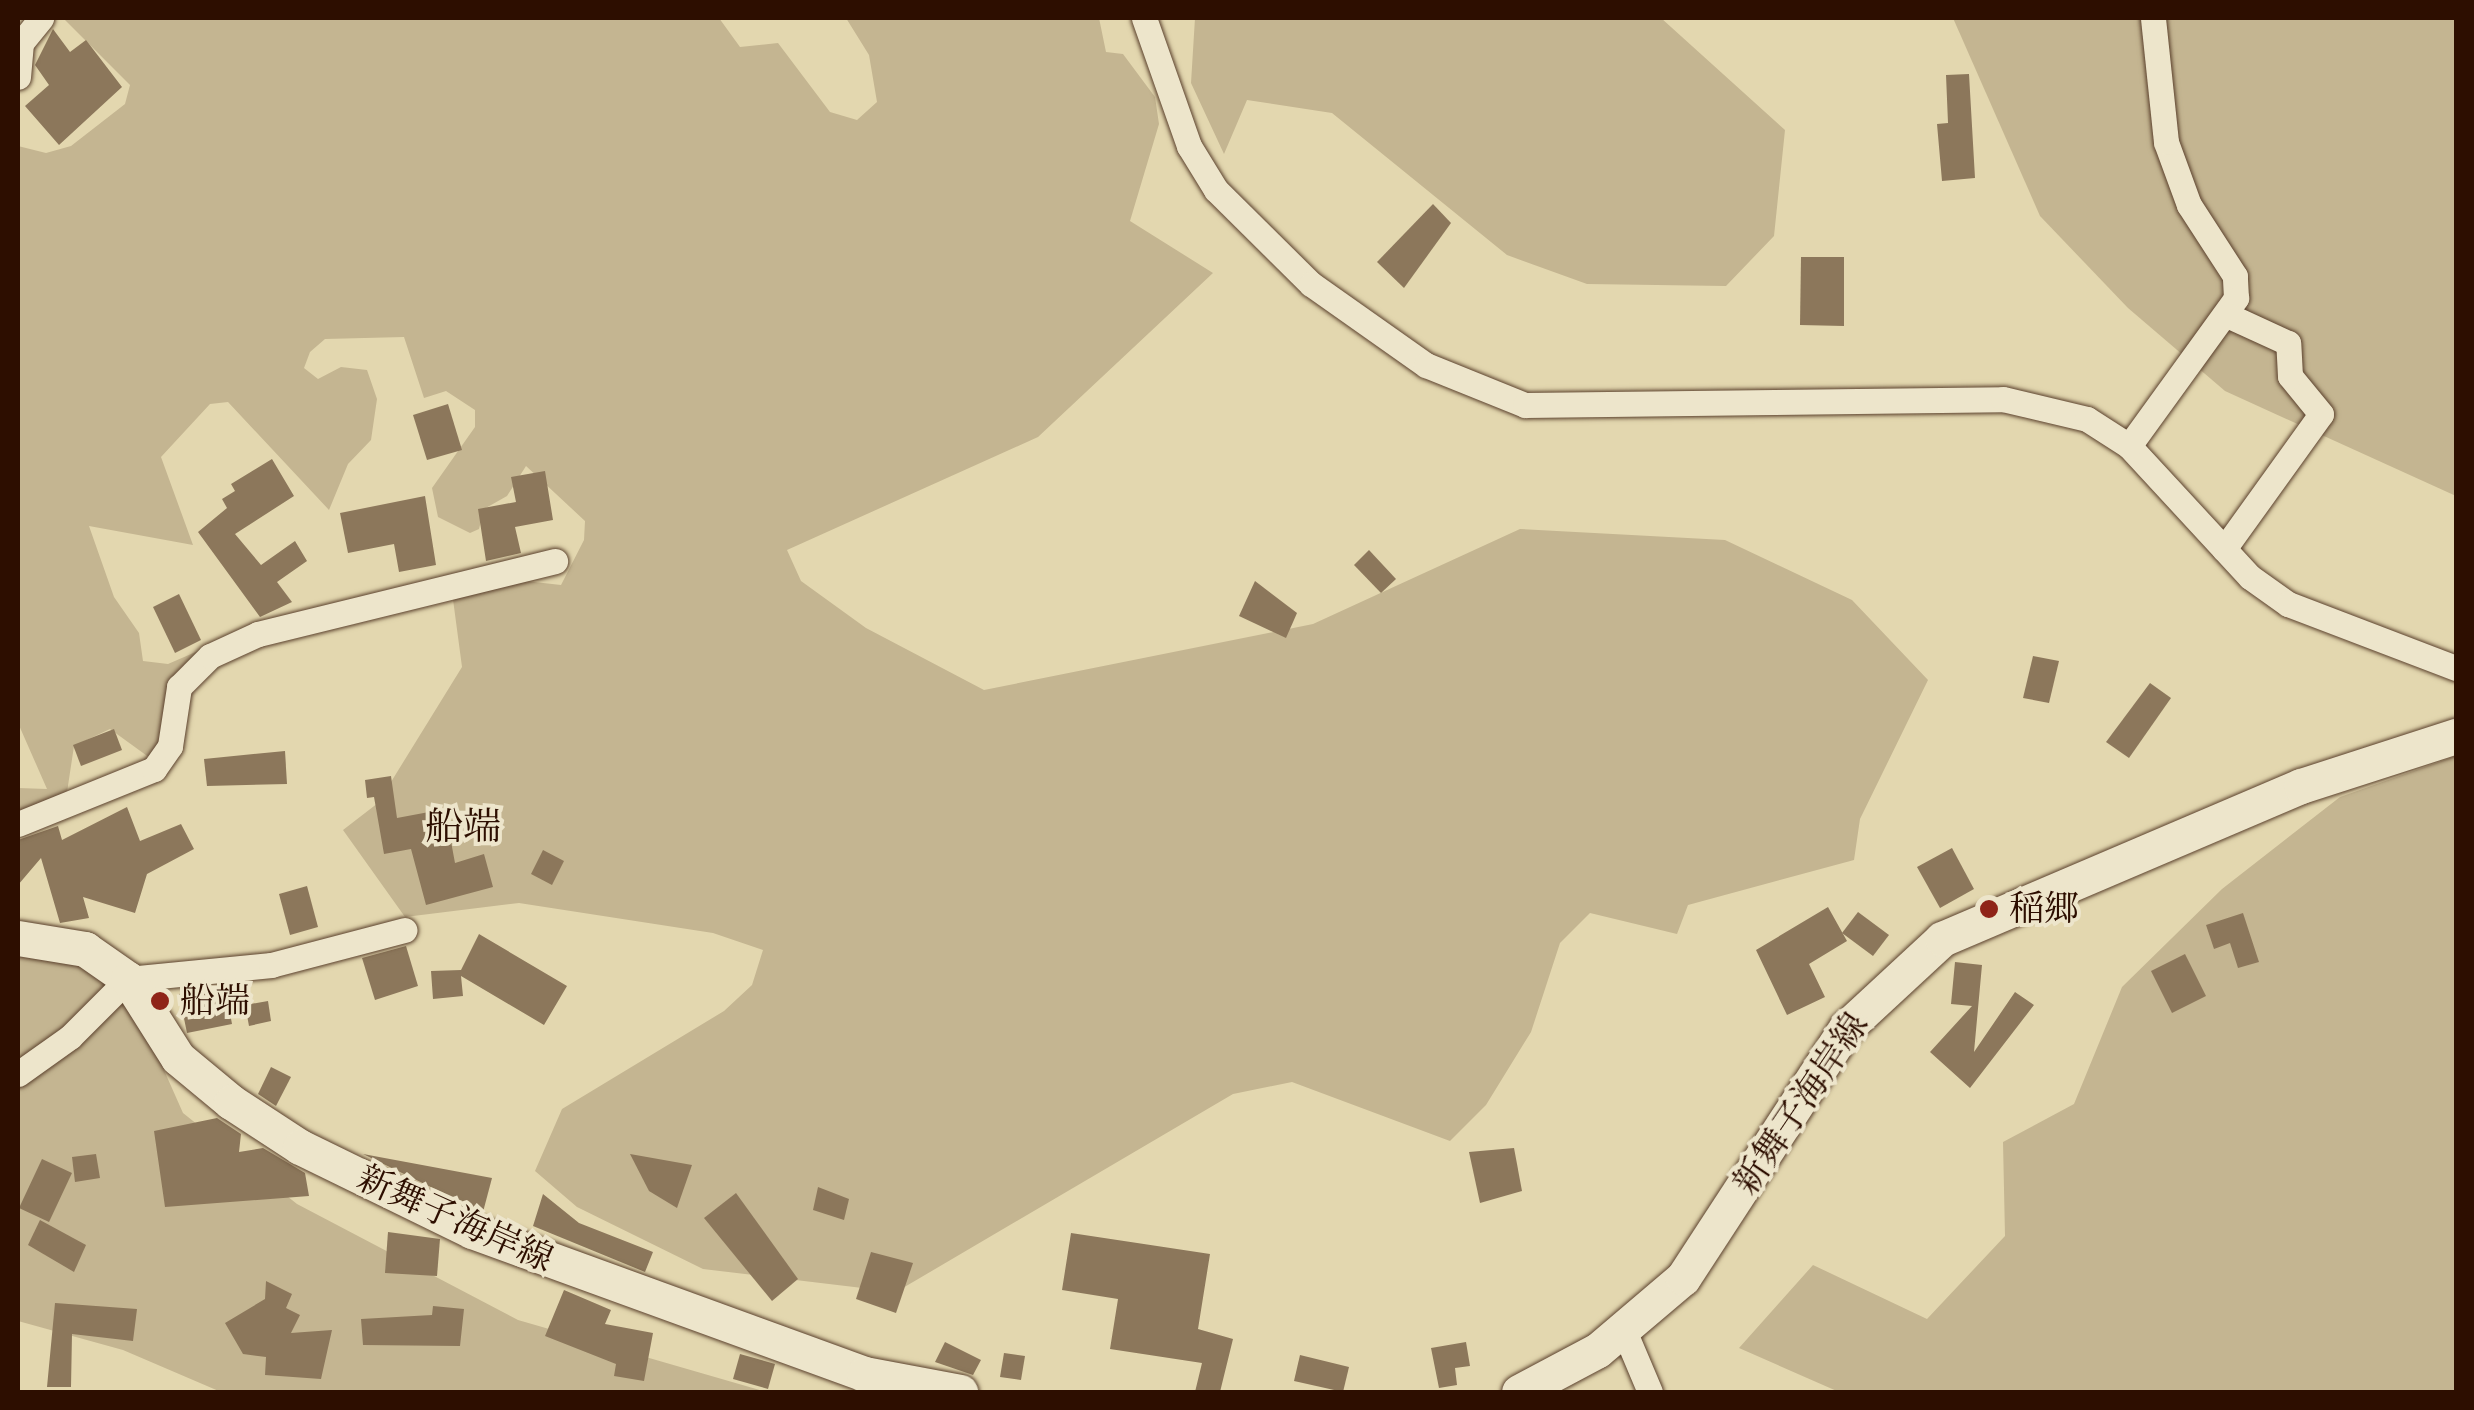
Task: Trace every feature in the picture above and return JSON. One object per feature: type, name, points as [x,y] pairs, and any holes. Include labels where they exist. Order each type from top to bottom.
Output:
[{"type":"main road","name":"新舞子海岸線","points":[[1519,1392],[1623,1328],[1683,1278],[1846,1028],[1942,938],[2301,786],[2456,736]]},
{"type":"main road","name":"新舞子海岸線","points":[[18,938],[85,949],[128,980],[178,1058],[300,1147],[586,1278],[864,1374],[960,1392]]},
{"type":"street","points":[[18,77],[21,43],[41,18]]},
{"type":"street","points":[[1144,18],[1189,146],[1258,238],[1367,326],[1479,390],[1525,404],[2003,398],[2087,419],[2129,446],[2224,549],[2288,604],[2456,668]]},
{"type":"street","points":[[2129,446],[2229,316],[2235,276],[2189,204],[2166,142],[2153,18]]},
{"type":"street","points":[[2224,549],[2321,414],[2290,376],[2288,343],[2229,316]]},
{"type":"street","points":[[18,824],[154,769],[170,746],[180,687],[210,656],[258,634],[555,561]]},
{"type":"street","points":[[18,1074],[70,1038],[128,980],[271,966],[404,930]]},
{"type":"street","points":[[1623,1328],[1650,1392]]},
{"type":"shaded area","points":[[63,18],[719,18],[740,47],[778,43],[830,112],[857,120],[877,102],[869,55],[846,18],[1099,18],[1106,52],[1123,54],[1155,97],[1159,124],[1130,221],[1213,273],[1038,437],[787,550],[801,581],[866,628],[984,690],[1313,624],[1520,529],[1725,540],[1852,600],[1928,680],[1860,819],[1854,860],[1688,905],[1677,934],[1590,913],[1560,943],[1531,1032],[1486,1105],[1450,1141],[1292,1082],[1233,1094],[896,1292],[703,1269],[577,1207],[535,1171],[562,1109],[724,1011],[752,985],[763,950],[713,933],[519,903],[405,917],[343,830],[378,803],[462,667],[452,592],[508,579],[561,585],[584,540],[585,521],[526,466],[507,496],[484,509],[479,529],[470,533],[438,517],[432,488],[475,427],[475,410],[446,391],[424,398],[404,337],[325,339],[310,352],[304,368],[318,379],[341,367],[367,370],[377,399],[371,440],[348,464],[329,510],[228,402],[210,404],[161,457],[193,545],[89,526],[114,597],[139,633],[143,661],[168,664],[221,641],[150,758],[110,729],[74,746],[66,799],[20,813],[18,788],[47,789],[18,723],[18,146],[46,153],[71,146],[125,104],[130,85]]},
{"type":"shaded area","points":[[1195,18],[1661,18],[1785,130],[1774,236],[1726,286],[1587,284],[1507,255],[1332,113],[1247,100],[1224,154],[1191,83]]},
{"type":"shaded area","points":[[1953,18],[2456,18],[2456,496],[2225,391],[2128,308],[2040,216]]},
{"type":"shaded area","points":[[2456,756],[2456,1392],[1839,1392],[1739,1348],[1813,1265],[1927,1319],[2005,1236],[2003,1142],[2074,1104],[2122,987],[2222,889],[2340,797]]},
{"type":"shaded area","points":[[53,947],[124,980],[183,1113],[297,1204],[518,1320],[767,1392],[221,1392],[123,1350],[18,1321],[18,951]]},
{"type":"building","points":[[53,29],[70,52],[86,40],[122,87],[59,145],[25,106],[49,85],[35,65]]},
{"type":"building","points":[[1969,74],[1975,178],[1942,181],[1937,124],[1948,123],[1946,75]]},
{"type":"building","points":[[1433,204],[1451,223],[1404,288],[1377,262]]},
{"type":"building","points":[[1801,257],[1844,257],[1844,326],[1800,325]]},
{"type":"building","points":[[448,404],[462,450],[427,460],[413,415]]},
{"type":"building","points":[[272,459],[294,496],[235,534],[261,565],[295,541],[307,561],[277,582],[292,602],[260,617],[198,532],[227,508],[222,499],[235,491],[231,484]]},
{"type":"building","points":[[545,471],[553,520],[515,527],[521,553],[486,561],[478,509],[516,502],[511,477]]},
{"type":"building","points":[[425,496],[436,565],[399,572],[394,544],[348,553],[340,513]]},
{"type":"building","points":[[1369,550],[1396,579],[1381,593],[1354,565]]},
{"type":"building","points":[[1255,581],[1297,613],[1286,638],[1239,616]]},
{"type":"building","points":[[179,594],[201,640],[175,653],[153,607]]},
{"type":"building","points":[[2033,656],[2059,661],[2049,703],[2023,698]]},
{"type":"building","points":[[2150,683],[2171,698],[2129,758],[2106,742]]},
{"type":"building","points":[[114,729],[122,750],[81,766],[73,745]]},
{"type":"building","points":[[285,751],[287,784],[207,786],[204,759]]},
{"type":"building","points":[[391,776],[397,818],[445,809],[455,863],[484,854],[493,887],[426,905],[411,849],[384,854],[374,797],[367,798],[365,780]]},
{"type":"building","points":[[127,807],[140,841],[181,824],[194,849],[147,874],[135,913],[83,897],[89,918],[60,923],[41,858],[18,885],[18,840],[58,826],[62,840]]},
{"type":"building","points":[[1952,848],[1974,889],[1940,908],[1917,867]]},
{"type":"building","points":[[543,850],[564,861],[552,885],[531,874]]},
{"type":"building","points":[[307,886],[318,927],[290,935],[279,894]]},
{"type":"building","points":[[1828,907],[1847,941],[1809,964],[1825,997],[1787,1015],[1756,950]]},
{"type":"building","points":[[1858,912],[1889,935],[1873,956],[1842,933]]},
{"type":"building","points":[[2243,913],[2259,962],[2238,968],[2230,943],[2214,949],[2206,925]]},
{"type":"building","points":[[479,934],[567,986],[544,1025],[461,976],[463,996],[433,999],[431,971],[461,970]]},
{"type":"building","points":[[406,946],[418,986],[375,1000],[362,958]]},
{"type":"building","points":[[2185,954],[2206,996],[2172,1013],[2151,971]]},
{"type":"building","points":[[1955,962],[1982,965],[1974,1052],[2015,992],[2034,1005],[1970,1088],[1930,1052],[1972,1006],[1951,1004]]},
{"type":"building","points":[[225,986],[232,1024],[187,1033],[179,994]]},
{"type":"building","points":[[268,1001],[271,1021],[249,1026],[245,1005]]},
{"type":"building","points":[[271,1067],[291,1077],[276,1106],[258,1094]]},
{"type":"building","points":[[217,1118],[241,1134],[239,1152],[263,1148],[305,1173],[309,1196],[165,1207],[154,1131]]},
{"type":"building","points":[[1514,1148],[1522,1191],[1480,1203],[1469,1152]]},
{"type":"building","points":[[96,1154],[100,1178],[75,1182],[72,1157]]},
{"type":"building","points":[[363,1154],[492,1178],[483,1212],[480,1211]]},
{"type":"building","points":[[630,1154],[692,1165],[677,1208],[649,1191]]},
{"type":"building","points":[[42,1159],[72,1173],[49,1222],[19,1208]]},
{"type":"building","points":[[818,1187],[849,1199],[844,1220],[813,1210]]},
{"type":"building","points":[[736,1193],[798,1279],[772,1301],[704,1218]]},
{"type":"building","points":[[543,1194],[579,1223],[653,1252],[645,1272],[533,1226]]},
{"type":"building","points":[[40,1220],[86,1245],[74,1272],[28,1245]]},
{"type":"building","points":[[388,1232],[440,1239],[437,1276],[385,1273]]},
{"type":"building","points":[[1071,1233],[1210,1254],[1198,1329],[1233,1339],[1220,1392],[1195,1392],[1202,1363],[1110,1349],[1118,1299],[1062,1290]]},
{"type":"building","points":[[871,1252],[913,1263],[896,1313],[856,1299]]},
{"type":"building","points":[[266,1281],[292,1294],[286,1308],[300,1315],[291,1333],[332,1330],[321,1379],[265,1375],[266,1357],[243,1354],[225,1323],[265,1299]]},
{"type":"building","points":[[564,1290],[611,1310],[605,1324],[653,1333],[644,1381],[614,1376],[616,1364],[545,1336]]},
{"type":"building","points":[[55,1303],[137,1309],[133,1341],[72,1334],[71,1387],[47,1387]]},
{"type":"building","points":[[433,1306],[464,1309],[460,1346],[363,1345],[361,1319],[432,1315]]},
{"type":"building","points":[[945,1342],[981,1360],[973,1375],[935,1362]]},
{"type":"building","points":[[1466,1342],[1470,1366],[1455,1368],[1457,1385],[1439,1388],[1431,1348]]},
{"type":"building","points":[[1004,1353],[1025,1356],[1021,1380],[1000,1377]]},
{"type":"building","points":[[740,1354],[775,1364],[768,1389],[733,1379]]},
{"type":"building","points":[[1300,1355],[1349,1367],[1343,1392],[1294,1381]]},
{"type":"place","name":"稲郷","points":[[1989,909]]},
{"type":"place","name":"船端","points":[[160,1001]]},
{"type":"district","name":"船端","points":[[463,828]]}]
